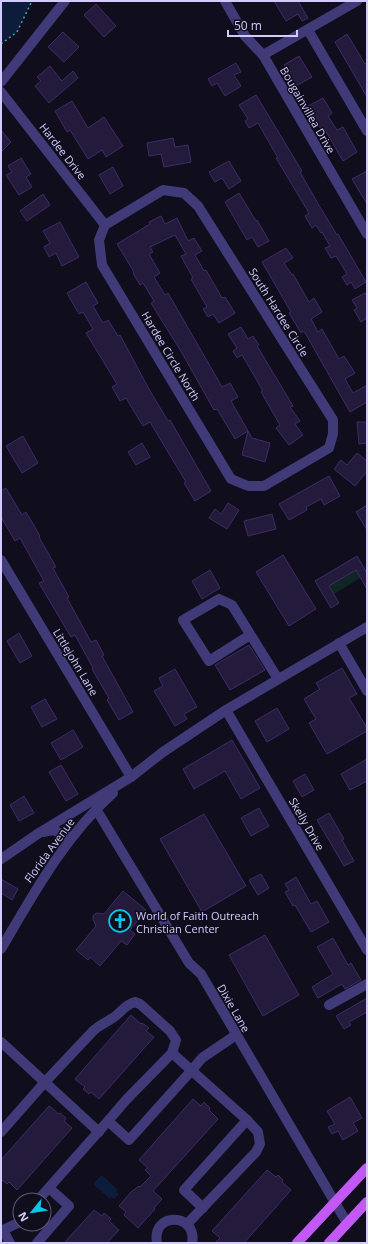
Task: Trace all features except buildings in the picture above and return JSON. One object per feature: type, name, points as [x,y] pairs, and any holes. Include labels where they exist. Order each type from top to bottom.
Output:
[{"type":"main road","points":[[297,1243],[367,1168]]},
{"type":"main road","points":[[329,1243],[367,1202]]},
{"type":"street","points":[[1,82],[64,1]]},
{"type":"street","name":"Bougainvillea Drive","points":[[225,1],[245,36],[263,55],[367,234]]},
{"type":"street","points":[[263,55],[358,1]]},
{"type":"street","points":[[308,30],[367,131]]},
{"type":"street","name":"Hardee Drive","points":[[1,92],[105,224]]},
{"type":"street","name":"South Hardee Circle","points":[[105,224],[162,190],[184,193],[198,206],[333,420],[329,448],[264,486],[248,486]]},
{"type":"street","name":"Hardee Circle North","points":[[105,224],[99,240],[102,265],[232,479],[248,486]]},
{"type":"street","name":"Littlejohn Lane","points":[[1,560],[131,777]]},
{"type":"street","points":[[250,635],[208,661],[183,620],[218,599],[232,605],[278,680]]},
{"type":"street","points":[[1,859],[39,833],[131,777],[163,752],[226,710],[367,627]]},
{"type":"street","points":[[339,643],[367,690]]},
{"type":"street","name":"Skelly Drive","points":[[226,710],[367,950]]},
{"type":"street","name":"Florida Avenue","points":[[1,949],[40,882],[71,838],[96,808],[131,777]]},
{"type":"street","name":"Dixie Lane","points":[[96,808],[189,963],[201,974],[347,1223]]},
{"type":"street","points":[[39,833],[53,830],[71,838]]},
{"type":"street","points":[[329,1005],[367,984]]},
{"type":"street","points":[[1,1132],[94,1030],[104,1022],[111,1019],[128,1003],[135,1002],[140,1004],[170,1031],[176,1040],[172,1053],[126,1100],[45,1192]]},
{"type":"street","points":[[108,1121],[129,1140],[202,1058],[236,1035]]},
{"type":"street","points":[[1,1042],[99,1132]]},
{"type":"street","points":[[172,1053],[247,1120],[258,1132],[260,1144],[256,1152],[187,1224]]},
{"type":"street","points":[[203,1208],[184,1190],[247,1120]]},
{"type":"street","points":[[37,1243],[69,1206],[49,1188]]},
{"type":"street","points":[[156,1243],[157,1231],[165,1222],[176,1219],[187,1224],[191,1229],[193,1235],[192,1243]]},
{"type":"street","points":[[10,1243],[2,1228],[12,1225]]},
{"type":"path","points":[[1,44],[17,32],[32,1]]},
{"type":"green space","points":[[356,570],[360,578],[334,594],[329,586]]},
{"type":"water","points":[[1,1],[32,1],[17,32],[1,44]]},
{"type":"water","points":[[103,1176],[118,1190],[116,1192],[119,1194],[114,1199],[111,1197],[110,1199],[94,1185],[96,1180]]},
{"type":"place","name":"World of Faith Outreach Christian Center","points":[[120,921]]}]
